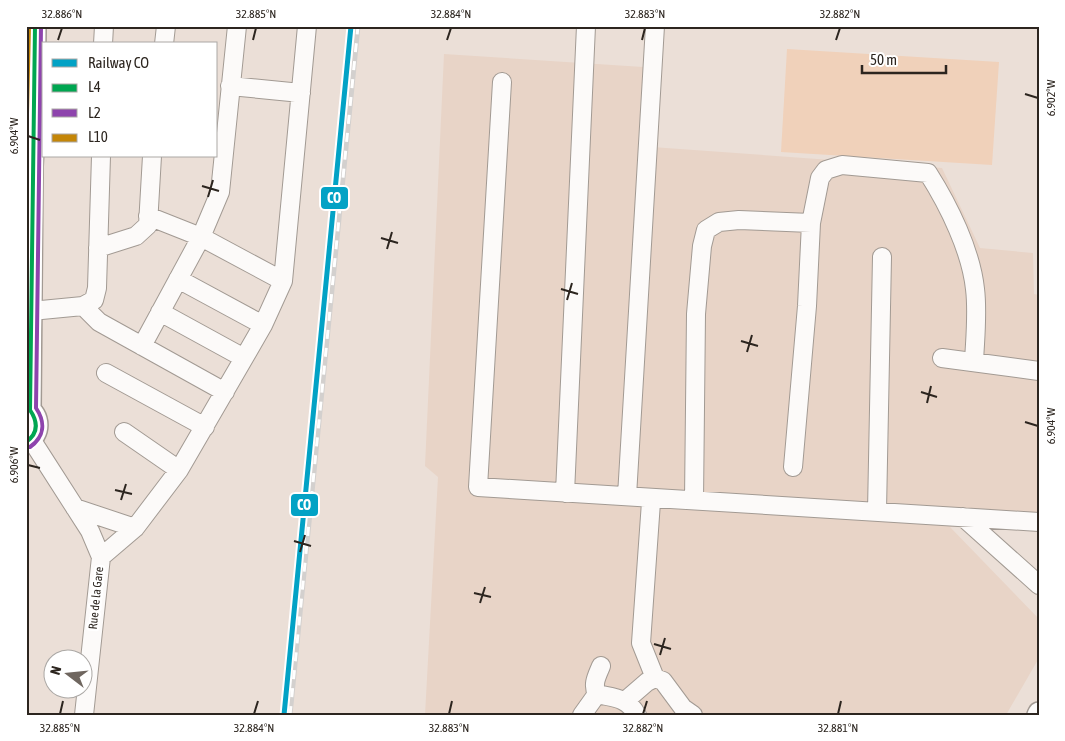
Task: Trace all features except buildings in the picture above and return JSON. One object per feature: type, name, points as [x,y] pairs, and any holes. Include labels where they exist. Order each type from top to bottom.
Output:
[{"type":"main road","points":[[29,441],[36,433],[38,424],[36,416],[28,408],[32,166],[39,130],[35,26]]},
{"type":"street","points":[[103,42],[104,26]]},
{"type":"street","points":[[164,42],[166,26]]},
{"type":"street","points":[[142,346],[201,237],[220,192],[225,96],[237,26]]},
{"type":"street","points":[[101,557],[135,528],[179,470],[263,325],[283,281],[307,26]]},
{"type":"street","points":[[565,492],[586,26]]},
{"type":"street","points":[[627,496],[655,26]]},
{"type":"street","points":[[502,82],[478,487],[1039,522]]},
{"type":"street","points":[[225,96],[301,93]]},
{"type":"street","points":[[31,311],[83,306],[94,300],[96,294],[101,158]]},
{"type":"street","points":[[98,248],[136,236],[148,225],[152,158]]},
{"type":"street","points":[[793,466],[808,306],[811,223],[820,178],[826,170],[842,165],[928,173],[939,191],[970,258],[976,291],[974,362]]},
{"type":"street","points":[[148,216],[201,237],[283,281]]},
{"type":"street","points":[[694,500],[696,314],[702,246],[706,230],[719,222],[739,220],[811,223]]},
{"type":"street","points":[[877,512],[882,257]]},
{"type":"street","points":[[178,279],[263,325]]},
{"type":"street","points":[[83,306],[99,322],[225,392]]},
{"type":"street","points":[[160,312],[244,358]]},
{"type":"street","points":[[942,358],[1039,371]]},
{"type":"street","points":[[106,373],[205,427]]},
{"type":"street","points":[[124,432],[179,470]]},
{"type":"street","name":"Rue de la Gare","points":[[29,441],[90,531],[101,557],[84,715]]},
{"type":"street","points":[[651,502],[641,642],[655,678]]},
{"type":"street","points":[[75,508],[135,528]]},
{"type":"street","points":[[963,516],[1039,585]]},
{"type":"street","points":[[597,694],[594,688],[595,679],[601,666]]},
{"type":"street","points":[[625,701],[647,682],[655,678],[663,681],[683,708],[694,715]]},
{"type":"street","points":[[597,694],[625,701],[637,715]]},
{"type":"street","points":[[582,715],[597,694]]},
{"type":"shaded area","points":[[787,49],[999,62],[992,165],[781,152]]},
{"type":"shaded area","points":[[444,54],[643,67],[638,146],[942,168],[980,248],[1033,253],[1034,294],[1039,295],[1039,516],[950,527],[1039,619],[1039,658],[1006,715],[425,715],[438,477],[425,466]]},
{"type":"railway","points":[[290,715],[358,26]]},
{"type":"rail line","name":"CO","points":[[284,715],[351,26]]},
{"type":"transit line","name":"L10","points":[[26,157],[29,26]]},
{"type":"transit line","name":"L4","points":[[26,442],[33,435],[36,427],[35,419],[30,410],[35,26]]},
{"type":"transit line","name":"L2","points":[[30,447],[38,439],[42,429],[41,419],[36,408],[41,26]]}]
